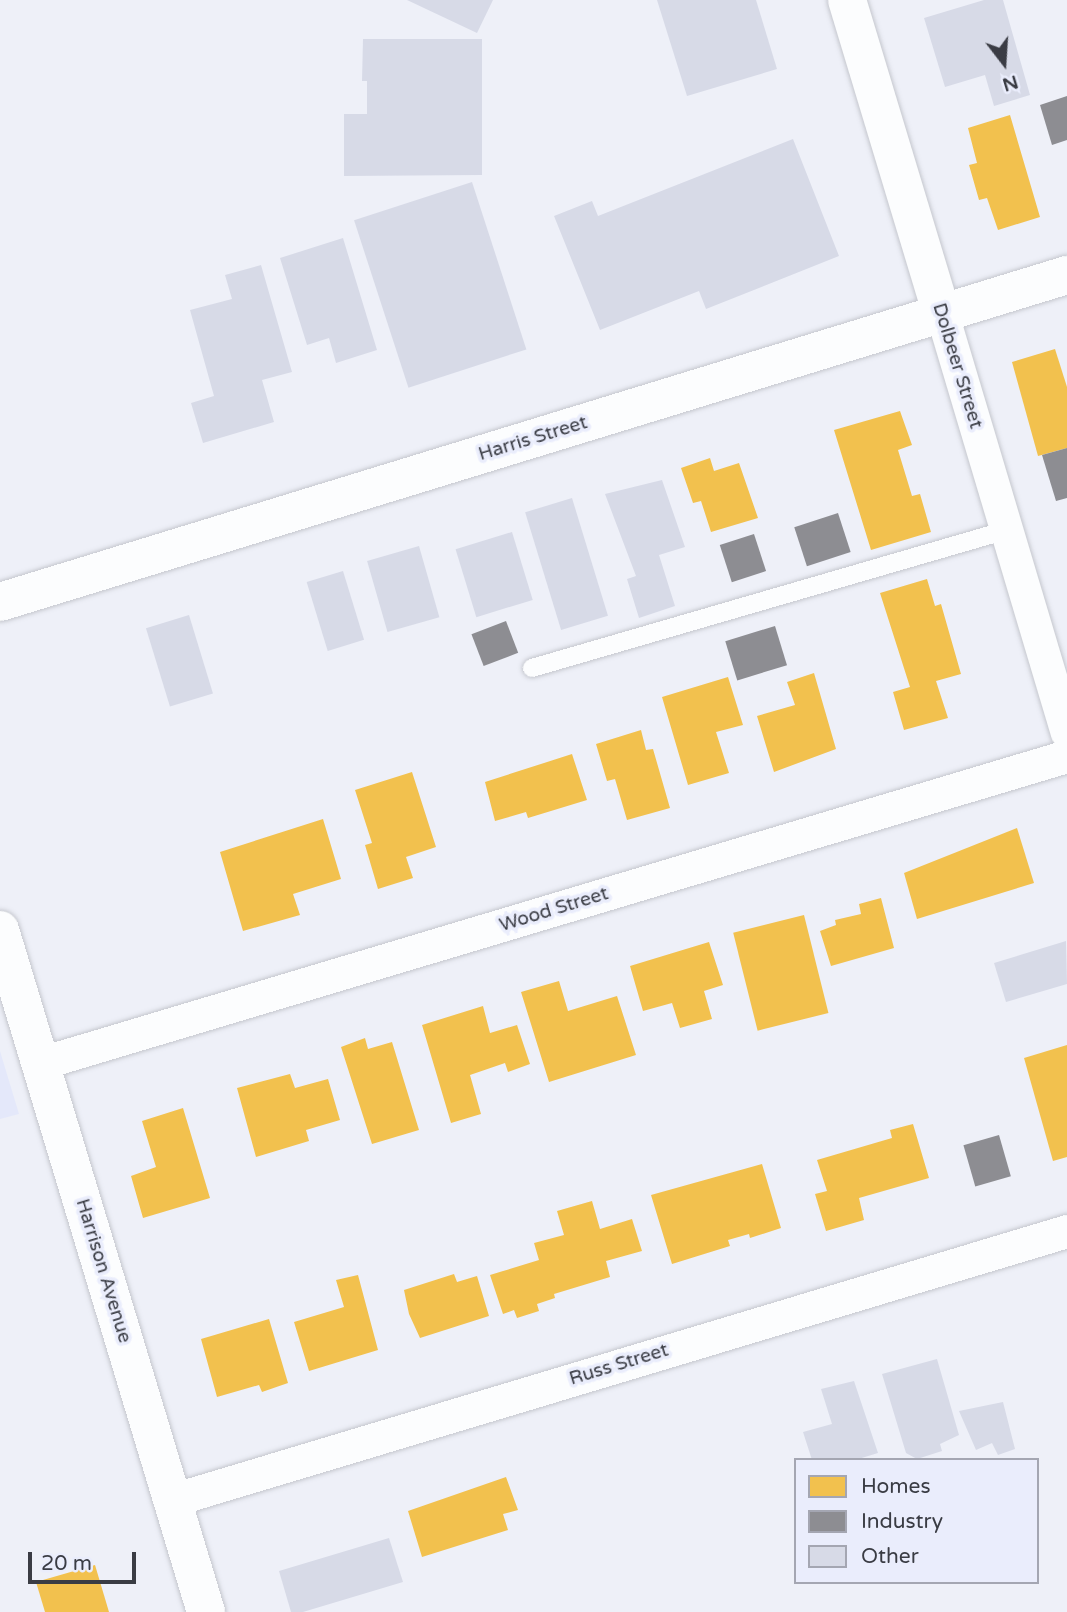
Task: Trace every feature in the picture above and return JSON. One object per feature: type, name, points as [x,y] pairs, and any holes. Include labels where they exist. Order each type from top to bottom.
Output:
[{"type":"main road","name":"Dolbeer Street","points":[[847,0],[942,314]]},
{"type":"main road","name":"Harris Street","points":[[0,602],[1067,275]]},
{"type":"main road","name":"Harrison Avenue","points":[[0,930],[206,1612]]},
{"type":"street","name":"Dolbeer Street","points":[[942,314],[1067,732]]},
{"type":"street","name":"Wood Street","points":[[41,1063],[1067,756]]},
{"type":"street","name":"Russ Street","points":[[172,1500],[1067,1231]]},
{"type":"lane","points":[[532,668],[1008,530]]},
{"type":"shaded area","points":[[0,1051],[19,1114],[0,1119]]},
{"type":"building: Homes","points":[[1010,115],[1040,217],[998,230],[987,198],[979,200],[969,165],[977,163],[968,128]]},
{"type":"building: Homes","points":[[1055,349],[1067,387],[1067,448],[1038,456],[1012,362]]},
{"type":"building: Homes","points":[[900,411],[912,445],[898,450],[912,496],[920,494],[931,532],[871,550],[834,430]]},
{"type":"building: Homes","points":[[710,458],[714,471],[739,463],[758,518],[711,532],[701,501],[693,503],[681,468]]},
{"type":"building: Homes","points":[[927,579],[935,606],[941,604],[961,674],[936,681],[948,718],[904,730],[893,692],[910,687],[880,593]]},
{"type":"building: Homes","points":[[814,673],[836,749],[774,772],[757,716],[795,705],[787,682]]},
{"type":"building: Homes","points":[[728,677],[743,725],[716,732],[729,773],[688,785],[662,697]]},
{"type":"building: Homes","points":[[641,730],[646,750],[653,749],[670,808],[627,820],[615,779],[607,781],[596,744]]},
{"type":"building: Homes","points":[[572,754],[587,800],[528,818],[526,812],[495,821],[485,782]]},
{"type":"building: Homes","points":[[412,772],[436,847],[406,857],[413,878],[378,889],[365,845],[372,843],[355,790]]},
{"type":"building: Homes","points":[[323,819],[341,879],[293,894],[300,915],[243,931],[220,852]]},
{"type":"building: Homes","points":[[1017,828],[1034,883],[917,919],[904,873]]},
{"type":"building: Homes","points":[[881,898],[894,948],[831,966],[820,931],[836,925],[835,920],[861,914],[859,904]]},
{"type":"building: Homes","points":[[804,915],[828,1013],[758,1031],[733,933]]},
{"type":"building: Homes","points":[[709,942],[723,985],[704,991],[712,1019],[680,1028],[672,1003],[643,1011],[630,966]]},
{"type":"building: Homes","points":[[559,981],[568,1011],[617,996],[636,1055],[549,1082],[521,992]]},
{"type":"building: Homes","points":[[483,1006],[490,1033],[517,1025],[530,1064],[508,1072],[505,1063],[470,1075],[481,1114],[451,1123],[422,1025]]},
{"type":"building: Homes","points":[[365,1038],[368,1049],[392,1042],[419,1130],[372,1144],[341,1047]]},
{"type":"building: Homes","points":[[1067,1045],[1067,1157],[1053,1161],[1024,1058]]},
{"type":"building: Homes","points":[[290,1074],[295,1088],[328,1079],[340,1120],[306,1130],[309,1141],[256,1157],[237,1088]]},
{"type":"building: Homes","points":[[183,1108],[210,1198],[143,1218],[131,1176],[156,1167],[142,1121]]},
{"type":"building: Homes","points":[[913,1124],[929,1178],[859,1198],[864,1220],[826,1231],[815,1194],[827,1191],[817,1160],[892,1138],[890,1130]]},
{"type":"building: Homes","points":[[762,1164],[781,1228],[750,1238],[749,1234],[728,1240],[730,1246],[672,1264],[651,1195]]},
{"type":"building: Homes","points":[[592,1201],[600,1229],[632,1219],[642,1251],[606,1261],[610,1277],[554,1294],[555,1298],[537,1304],[539,1311],[517,1318],[514,1310],[503,1314],[490,1275],[539,1260],[534,1243],[564,1235],[557,1211]]},
{"type":"building: Homes","points":[[454,1274],[457,1282],[477,1276],[489,1316],[420,1338],[409,1314],[404,1290]]},
{"type":"building: Homes","points":[[358,1275],[378,1350],[309,1371],[294,1322],[344,1307],[336,1280]]},
{"type":"building: Homes","points":[[269,1319],[288,1383],[262,1392],[259,1385],[217,1397],[201,1339]]},
{"type":"building: Homes","points":[[506,1477],[518,1510],[503,1514],[508,1530],[422,1557],[408,1511]]},
{"type":"building: Homes","points":[[95,1565],[109,1612],[45,1612],[36,1582]]},
{"type":"building: Industry","points":[[1067,96],[1067,140],[1052,145],[1040,105]]},
{"type":"building: Industry","points":[[1067,448],[1067,498],[1056,501],[1042,455]]},
{"type":"building: Industry","points":[[838,513],[851,552],[807,566],[794,527]]},
{"type":"building: Industry","points":[[754,534],[766,571],[732,582],[720,545]]},
{"type":"building: Industry","points":[[506,621],[518,653],[484,666],[471,634]]},
{"type":"building: Industry","points":[[775,626],[787,665],[737,680],[725,641]]},
{"type":"building: Industry","points":[[999,1135],[1011,1176],[975,1187],[963,1145]]},
{"type":"building: Other","points":[[407,0],[493,0],[477,33]]},
{"type":"building: Other","points":[[657,0],[756,0],[777,69],[687,96]]},
{"type":"building: Other","points":[[984,0],[1003,0],[1030,95],[994,106],[985,75],[945,87],[924,18]]},
{"type":"building: Other","points":[[363,39],[482,39],[482,175],[344,176],[344,114],[367,114],[367,81],[362,81]]},
{"type":"building: Other","points":[[793,139],[839,256],[706,309],[699,291],[600,330],[554,216],[592,201],[598,216]]},
{"type":"building: Other","points":[[472,182],[526,349],[408,388],[354,220]]},
{"type":"building: Other","points":[[343,238],[377,350],[336,363],[329,338],[307,345],[280,258]]},
{"type":"building: Other","points":[[261,265],[292,372],[262,380],[274,422],[203,443],[191,403],[214,396],[190,310],[232,299],[225,275]]},
{"type":"building: Other","points":[[662,480],[685,547],[659,555],[675,606],[639,618],[627,579],[636,576],[605,494]]},
{"type":"building: Other","points":[[572,498],[608,616],[561,630],[525,512]]},
{"type":"building: Other","points":[[512,532],[533,600],[476,617],[456,549]]},
{"type":"building: Other","points":[[419,546],[439,617],[387,632],[367,561]]},
{"type":"building: Other","points":[[343,571],[364,640],[328,651],[307,582]]},
{"type":"building: Other","points":[[189,615],[213,693],[170,707],[146,628]]},
{"type":"building: Other","points":[[1066,941],[1067,984],[1006,1002],[994,963]]},
{"type":"building: Other","points":[[937,1359],[959,1435],[940,1444],[942,1451],[920,1458],[906,1453],[882,1374]]},
{"type":"building: Other","points":[[854,1381],[878,1453],[862,1458],[811,1458],[803,1432],[832,1424],[821,1389]]},
{"type":"building: Other","points":[[1003,1402],[1015,1449],[998,1455],[992,1443],[976,1450],[959,1411]]},
{"type":"building: Other","points":[[389,1538],[403,1582],[303,1612],[291,1612],[279,1571]]}]
